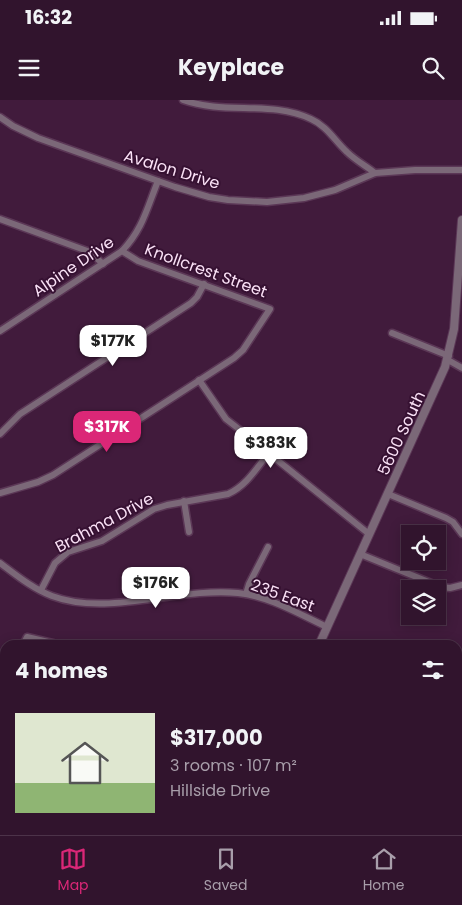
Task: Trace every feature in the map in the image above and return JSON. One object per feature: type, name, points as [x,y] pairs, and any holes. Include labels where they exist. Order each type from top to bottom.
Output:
[{"type":"street","points":[[183,100],[218,108],[273,109],[303,115],[322,125],[349,154],[374,173]]},
{"type":"street","name":"Avalon Drive","points":[[0,117],[27,134],[158,181],[209,197],[246,202],[267,202],[317,195],[335,190],[374,173],[415,170],[462,170]]},
{"type":"street","name":"Alpine Drive","points":[[0,331],[122,251],[140,229],[158,181]]},
{"type":"street","points":[[0,220],[90,252],[104,264]]},
{"type":"street","name":"5600 South","points":[[321,640],[448,358],[454,329],[461,260],[462,220]]},
{"type":"street","name":"Knollcrest Street","points":[[122,251],[138,261],[270,308],[243,350],[234,358],[199,380]]},
{"type":"street","points":[[0,434],[20,414],[191,303],[197,297],[204,284]]},
{"type":"street","points":[[392,333],[448,358],[462,368]]},
{"type":"street","points":[[0,493],[53,475],[199,380],[226,418],[268,454],[370,534]]},
{"type":"street","name":"Brahma Drive","points":[[41,590],[55,563],[68,552],[102,540],[154,509],[166,504],[228,494],[242,485],[268,454]]},
{"type":"street","points":[[388,494],[446,518],[453,522],[462,534]]},
{"type":"street","points":[[184,502],[189,532]]},
{"type":"street","points":[[246,594],[249,584],[268,547]]},
{"type":"street","points":[[360,554],[441,587],[450,588],[462,585]]},
{"type":"street","name":"235 East","points":[[0,563],[41,590],[58,598],[83,603],[222,592],[246,594],[273,602],[327,627]]},
{"type":"street","points":[[26,640],[27,637],[40,640]]}]
